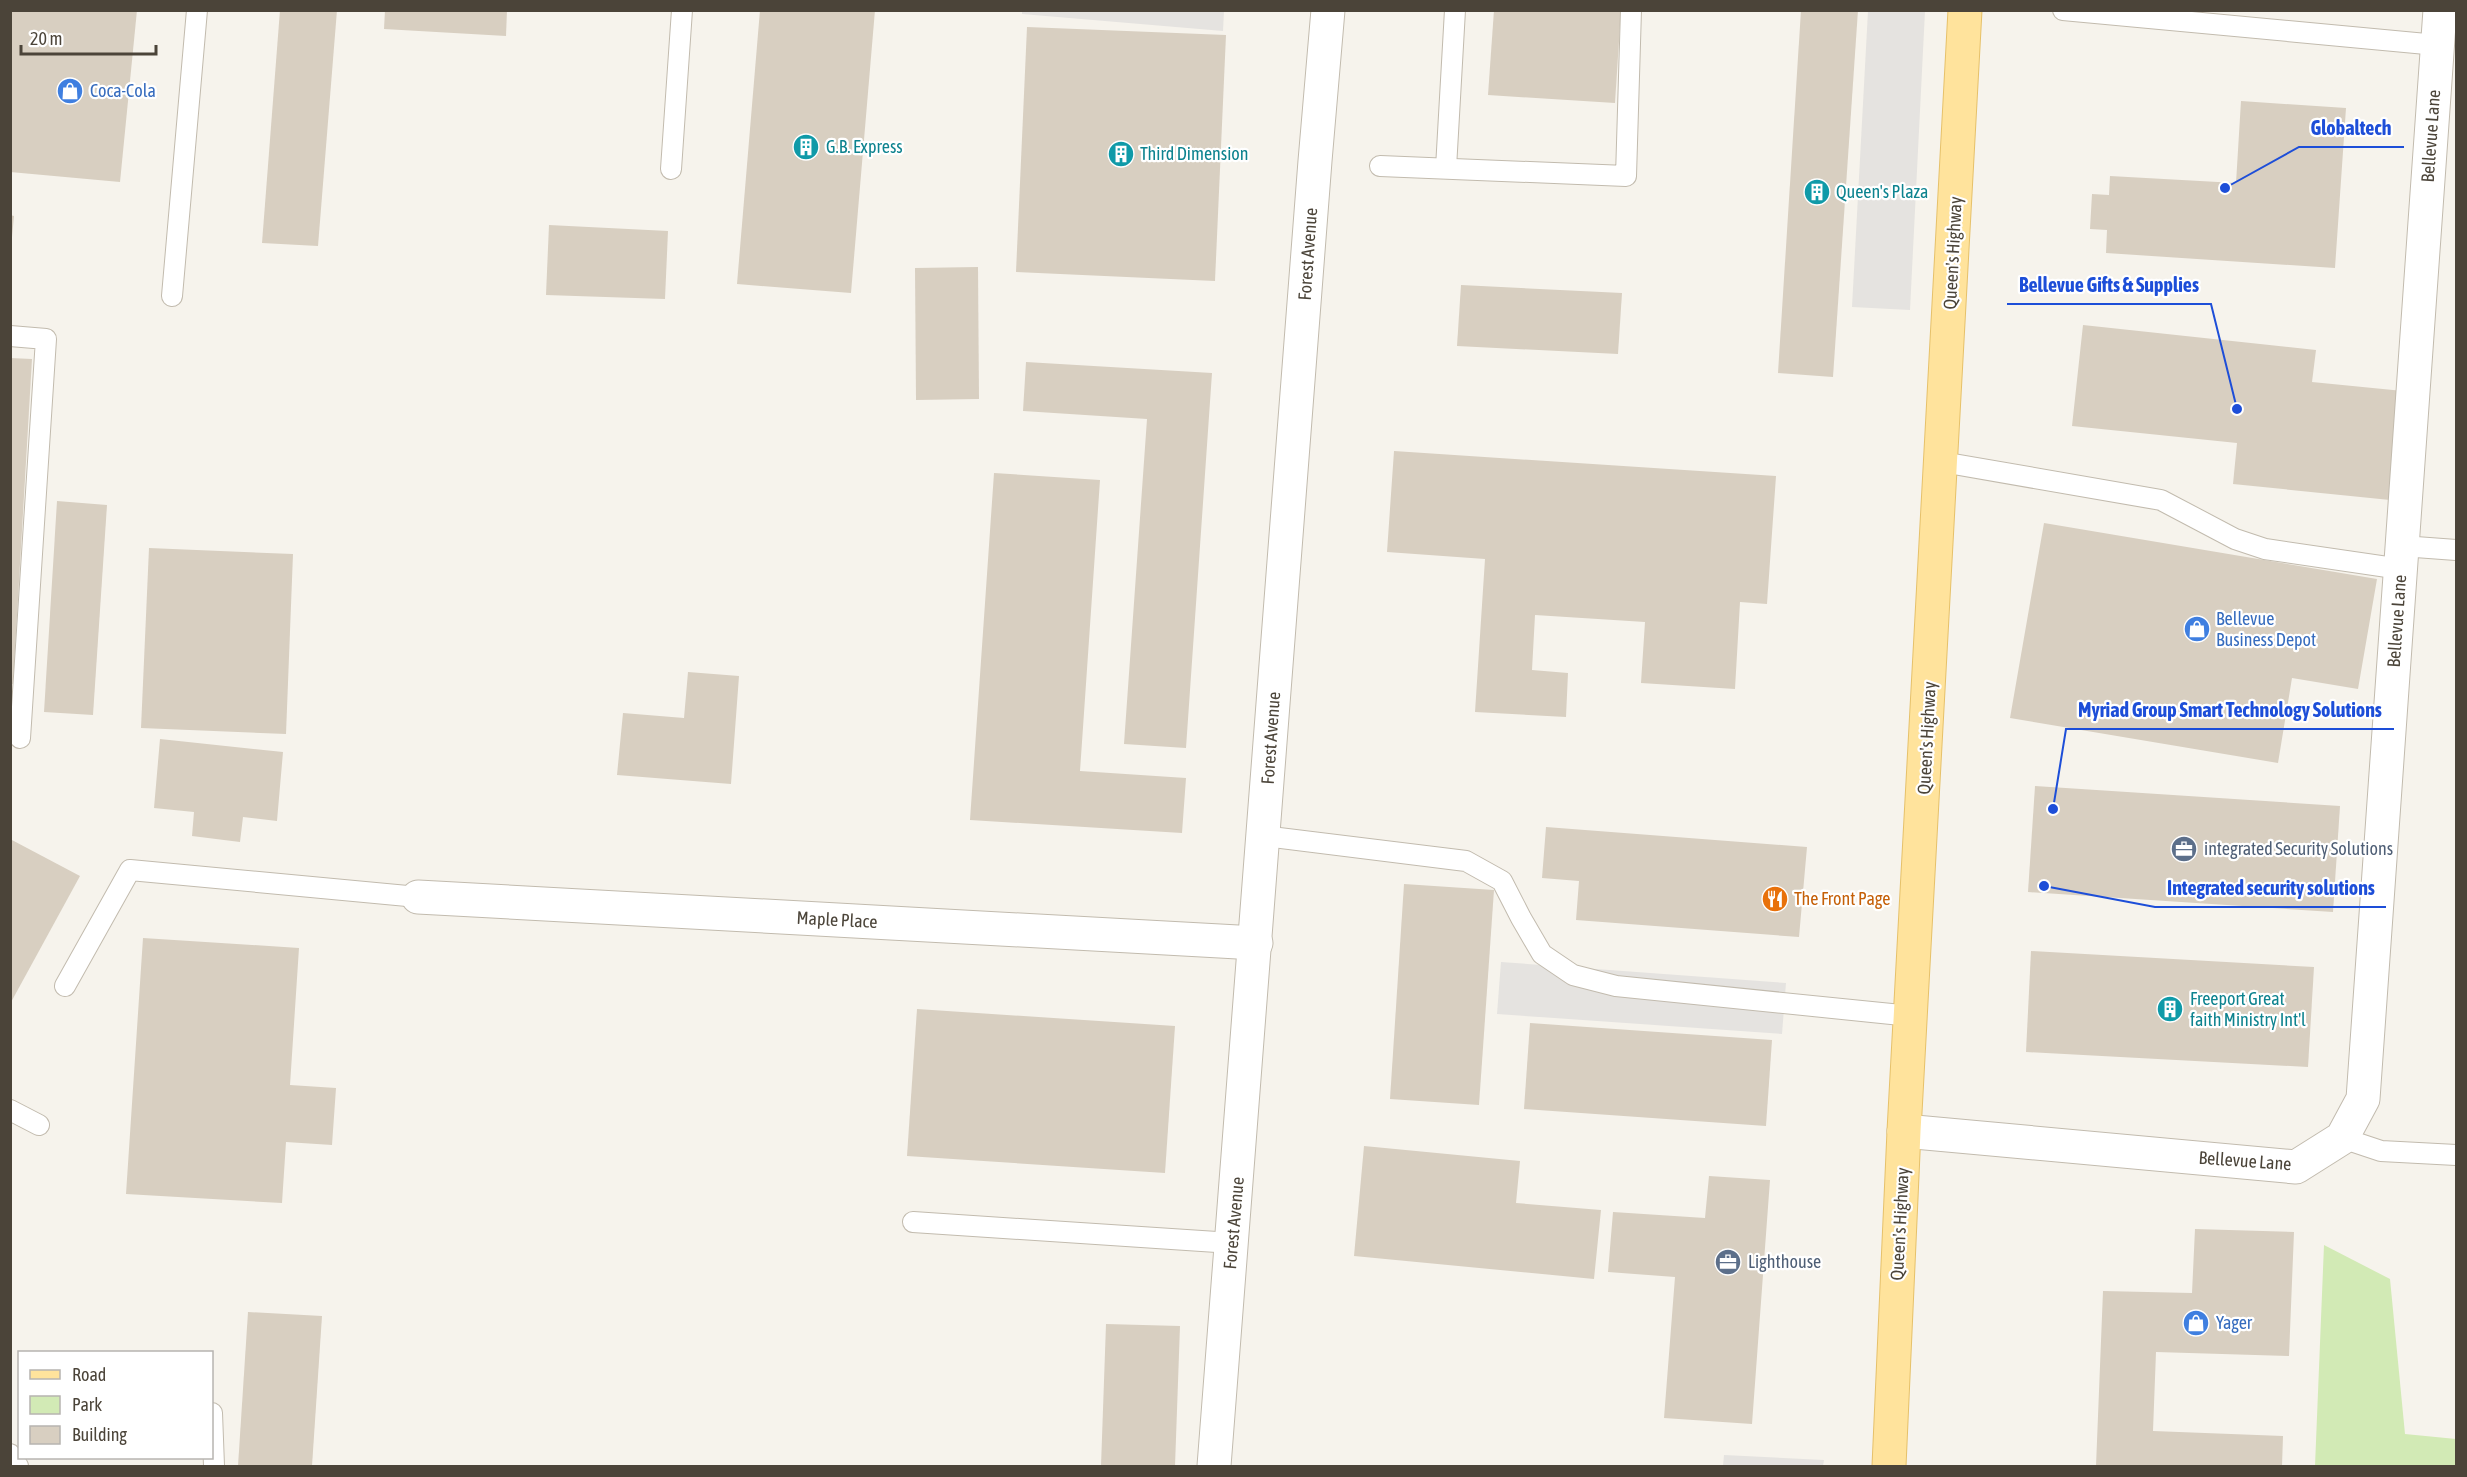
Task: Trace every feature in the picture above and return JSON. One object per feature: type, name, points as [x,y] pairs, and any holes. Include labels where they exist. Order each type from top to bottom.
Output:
[{"type":"main road","name":"Queen's Highway","points":[[1889,1467],[1904,1131],[1965,10]]},
{"type":"street","name":"Forest Avenue","points":[[1214,1467],[1315,161],[1329,10]]},
{"type":"street","name":"Bellevue Lane","points":[[1904,1131],[2296,1167],[2342,1138],[2363,1099],[2402,557],[2443,62],[2440,10]]},
{"type":"street","name":"Maple Place","points":[[418,897],[1256,943]]},
{"type":"lane","points":[[172,296],[197,10]]},
{"type":"lane","points":[[671,169],[682,10]]},
{"type":"lane","points":[[1446,168],[1455,10]]},
{"type":"lane","points":[[1380,166],[1626,176],[1631,10]]},
{"type":"lane","points":[[2063,10],[2443,62]]},
{"type":"lane","points":[[10,336],[46,339],[20,738]]},
{"type":"lane","points":[[1942,462],[2161,500],[2235,539],[2265,549],[2402,557],[2457,550]]},
{"type":"lane","points":[[1264,836],[1466,861],[1502,881],[1542,954],[1573,975],[1616,986],[1911,1016]]},
{"type":"lane","points":[[65,986],[130,870],[418,897]]},
{"type":"lane","points":[[10,1110],[39,1125]]},
{"type":"lane","points":[[2342,1138],[2381,1151],[2457,1155]]},
{"type":"lane","points":[[914,1222],[1232,1243]]},
{"type":"lane","points":[[213,1440],[214,1467]]},
{"type":"lane","points":[[10,1454],[18,1467]]},
{"type":"green space","points":[[2324,1245],[2390,1279],[2405,1434],[2456,1439],[2456,1466],[2315,1466]]},
{"type":"shaded area","points":[[1022,10],[1224,11],[1223,31],[1022,14]]},
{"type":"shaded area","points":[[1868,11],[1925,11],[1910,310],[1852,307]]},
{"type":"shaded area","points":[[1501,962],[1786,983],[1782,1034],[1497,1014]]},
{"type":"shaded area","points":[[1724,1455],[1824,1460],[1823,1466],[1723,1466]]},
{"type":"building","name":"Coca-Cola","points":[[10,10],[137,10],[120,182],[10,172]]},
{"type":"building","points":[[280,10],[337,10],[318,246],[262,243]]},
{"type":"building","points":[[385,10],[507,10],[506,36],[384,29]]},
{"type":"building","name":"G.B. Express","points":[[760,10],[875,10],[851,293],[737,284]]},
{"type":"building","points":[[1494,10],[1621,10],[1615,103],[1488,95]]},
{"type":"building","name":"Queen's Plaza","points":[[1801,10],[1858,10],[1833,377],[1778,373]]},
{"type":"building","name":"Third Dimension","points":[[1027,27],[1226,35],[1215,281],[1016,272]]},
{"type":"building","points":[[2241,101],[2346,108],[2335,268],[2106,253],[2107,230],[2090,229],[2092,194],[2109,195],[2110,176],[2236,183]]},
{"type":"building","points":[[10,215],[14,216],[12,237],[10,237]]},
{"type":"building","points":[[549,225],[668,231],[665,299],[546,295]]},
{"type":"building","points":[[978,267],[979,399],[916,400],[915,268]]},
{"type":"building","points":[[1461,285],[1622,293],[1618,354],[1457,346]]},
{"type":"building","points":[[2083,325],[2316,350],[2312,382],[2403,391],[2390,500],[2233,484],[2237,443],[2072,426]]},
{"type":"building","points":[[10,358],[32,359],[13,684],[10,684]]},
{"type":"building","points":[[1026,362],[1212,373],[1186,748],[1124,744],[1147,419],[1023,411]]},
{"type":"building","points":[[1394,451],[1776,476],[1767,604],[1740,602],[1735,689],[1641,683],[1645,622],[1535,615],[1532,670],[1568,673],[1566,717],[1475,712],[1485,559],[1387,552]]},
{"type":"building","points":[[994,473],[1100,480],[1080,771],[1186,778],[1182,833],[970,820]]},
{"type":"building","points":[[57,501],[107,505],[93,715],[44,712]]},
{"type":"building","name":"Bellevue Business Depot","points":[[2044,523],[2377,579],[2358,689],[2292,678],[2278,763],[2010,718]]},
{"type":"building","points":[[149,548],[293,554],[286,734],[141,728]]},
{"type":"building","points":[[688,672],[739,676],[731,784],[617,775],[623,713],[684,718]]},
{"type":"building","points":[[160,739],[283,752],[277,821],[243,817],[240,842],[192,836],[194,812],[154,808]]},
{"type":"building","name":"integrated Security Solutions","points":[[2035,786],[2340,806],[2333,912],[2028,892]]},
{"type":"building","points":[[1546,827],[1807,847],[1799,937],[1576,920],[1579,881],[1542,878]]},
{"type":"building","points":[[10,839],[80,876],[10,1004]]},
{"type":"building","points":[[1404,884],[1494,890],[1479,1105],[1390,1099]]},
{"type":"building","points":[[143,938],[299,948],[290,1085],[336,1088],[332,1145],[286,1142],[282,1203],[126,1194]]},
{"type":"building","name":"Freeport Great faith Ministry Int'l","points":[[2031,951],[2314,967],[2308,1067],[2026,1052]]},
{"type":"building","points":[[917,1009],[1175,1026],[1165,1173],[907,1156]]},
{"type":"building","points":[[1530,1023],[1772,1040],[1766,1126],[1524,1109]]},
{"type":"building","points":[[1364,1146],[1520,1161],[1516,1203],[1601,1210],[1594,1279],[1354,1256]]},
{"type":"building","points":[[1709,1176],[1770,1180],[1752,1424],[1664,1418],[1675,1277],[1608,1272],[1613,1212],[1705,1218]]},
{"type":"building","name":"Yager","points":[[2195,1229],[2294,1232],[2289,1356],[2156,1352],[2153,1431],[2283,1436],[2282,1466],[2096,1466],[2103,1291],[2192,1293]]},
{"type":"building","points":[[248,1312],[322,1316],[312,1466],[238,1466]]},
{"type":"building","points":[[1106,1324],[1180,1326],[1175,1466],[1101,1466]]},
{"type":"place","name":"Coca-Cola","points":[[70,91]]},
{"type":"place","name":"G.B. Express","points":[[806,147]]},
{"type":"place","name":"Third Dimension","points":[[1121,154]]},
{"type":"place","name":"Globaltech","points":[[2225,188]]},
{"type":"place","name":"Queen's Plaza","points":[[1817,192]]},
{"type":"place","name":"Bellevue Gifts & Supplies","points":[[2237,409]]},
{"type":"place","name":"Bellevue Business Depot","points":[[2197,629]]},
{"type":"place","name":"Myriad Group Smart Technology Solutions","points":[[2053,809]]},
{"type":"place","name":"integrated Security Solutions","points":[[2184,849]]},
{"type":"place","name":"Integrated security solutions","points":[[2044,886]]},
{"type":"place","name":"The Front Page","points":[[1775,899]]},
{"type":"place","name":"Freeport Great faith Ministry Int'l","points":[[2170,1009]]},
{"type":"place","name":"Lighthouse","points":[[1728,1262]]},
{"type":"place","name":"Yager","points":[[2196,1323]]}]
